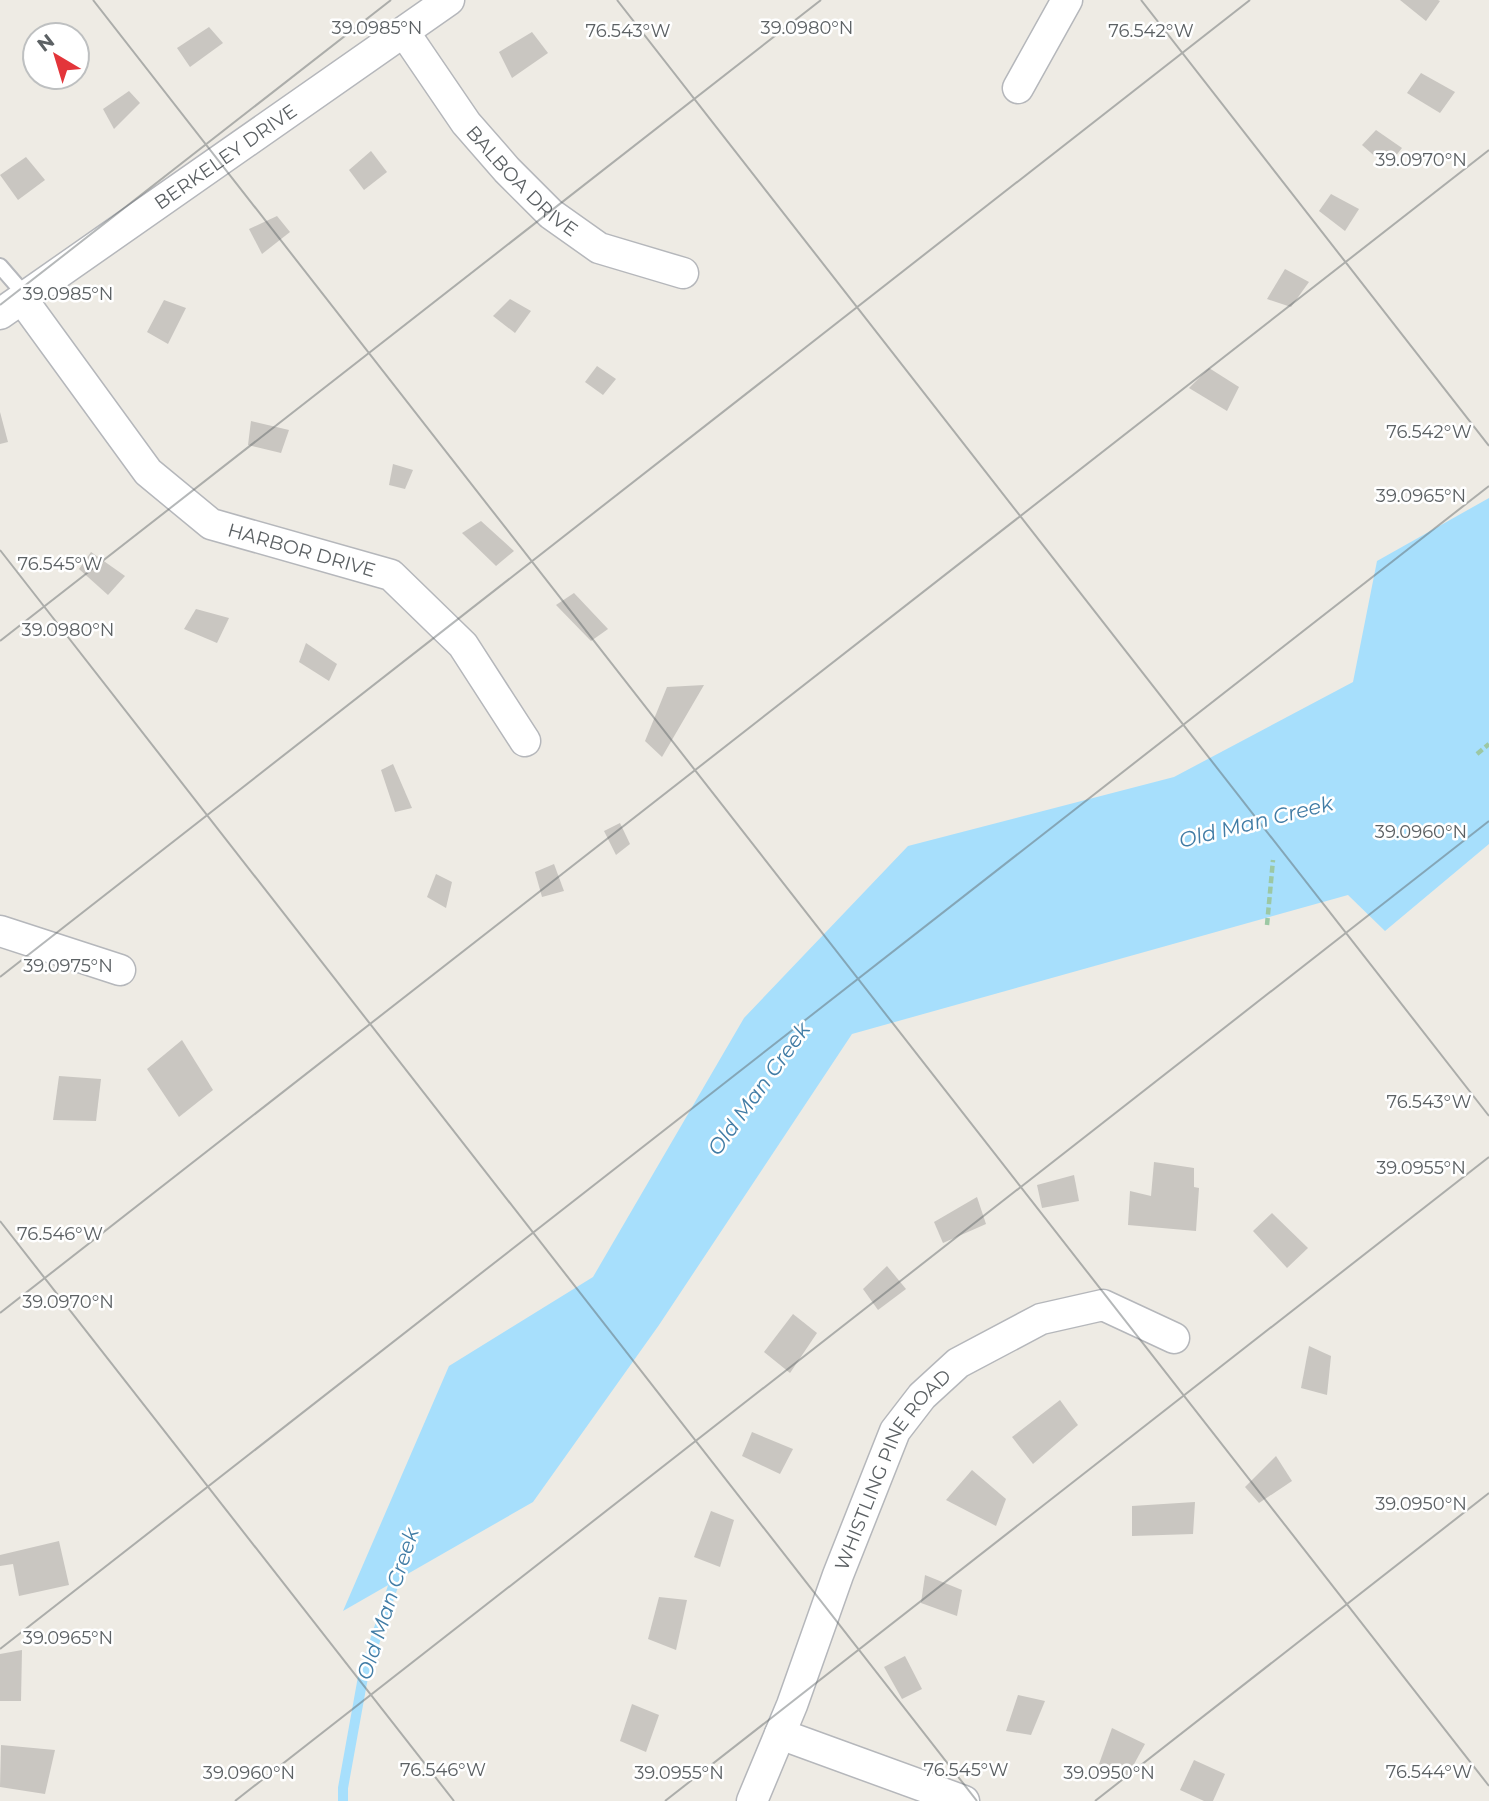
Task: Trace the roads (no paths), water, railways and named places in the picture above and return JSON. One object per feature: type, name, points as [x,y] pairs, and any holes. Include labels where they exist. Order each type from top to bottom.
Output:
[{"type":"street","name":"BERKELEY DRIVE","points":[[16,303],[449,0]]},
{"type":"street","points":[[1018,88],[1067,0]]},
{"type":"street","name":"BALBOA DRIVE","points":[[404,32],[466,123],[507,170],[551,214],[599,248],[683,273]]},
{"type":"street","name":"HARBOR DRIVE","points":[[16,303],[148,472],[211,524],[391,575],[463,645],[525,741]]},
{"type":"street","points":[[0,931],[120,970]]},
{"type":"street","name":"WHISTLING PINE ROAD","points":[[752,1801],[797,1691],[838,1575],[895,1431],[922,1396],[958,1363],[1041,1319],[1103,1305],[1174,1338]]},
{"type":"street","points":[[780,1734],[964,1801]]},
{"type":"lane","points":[[0,266],[16,303]]},
{"type":"water","points":[[1489,498],[1489,844],[1385,931],[1348,895],[852,1034],[659,1325],[533,1502],[343,1611],[449,1366],[593,1277],[744,1018],[908,846],[1174,777],[1353,682],[1377,561]]},
{"type":"waterway","name":"Old Man Creek","points":[[343,1801],[363,1677],[398,1571]]}]
